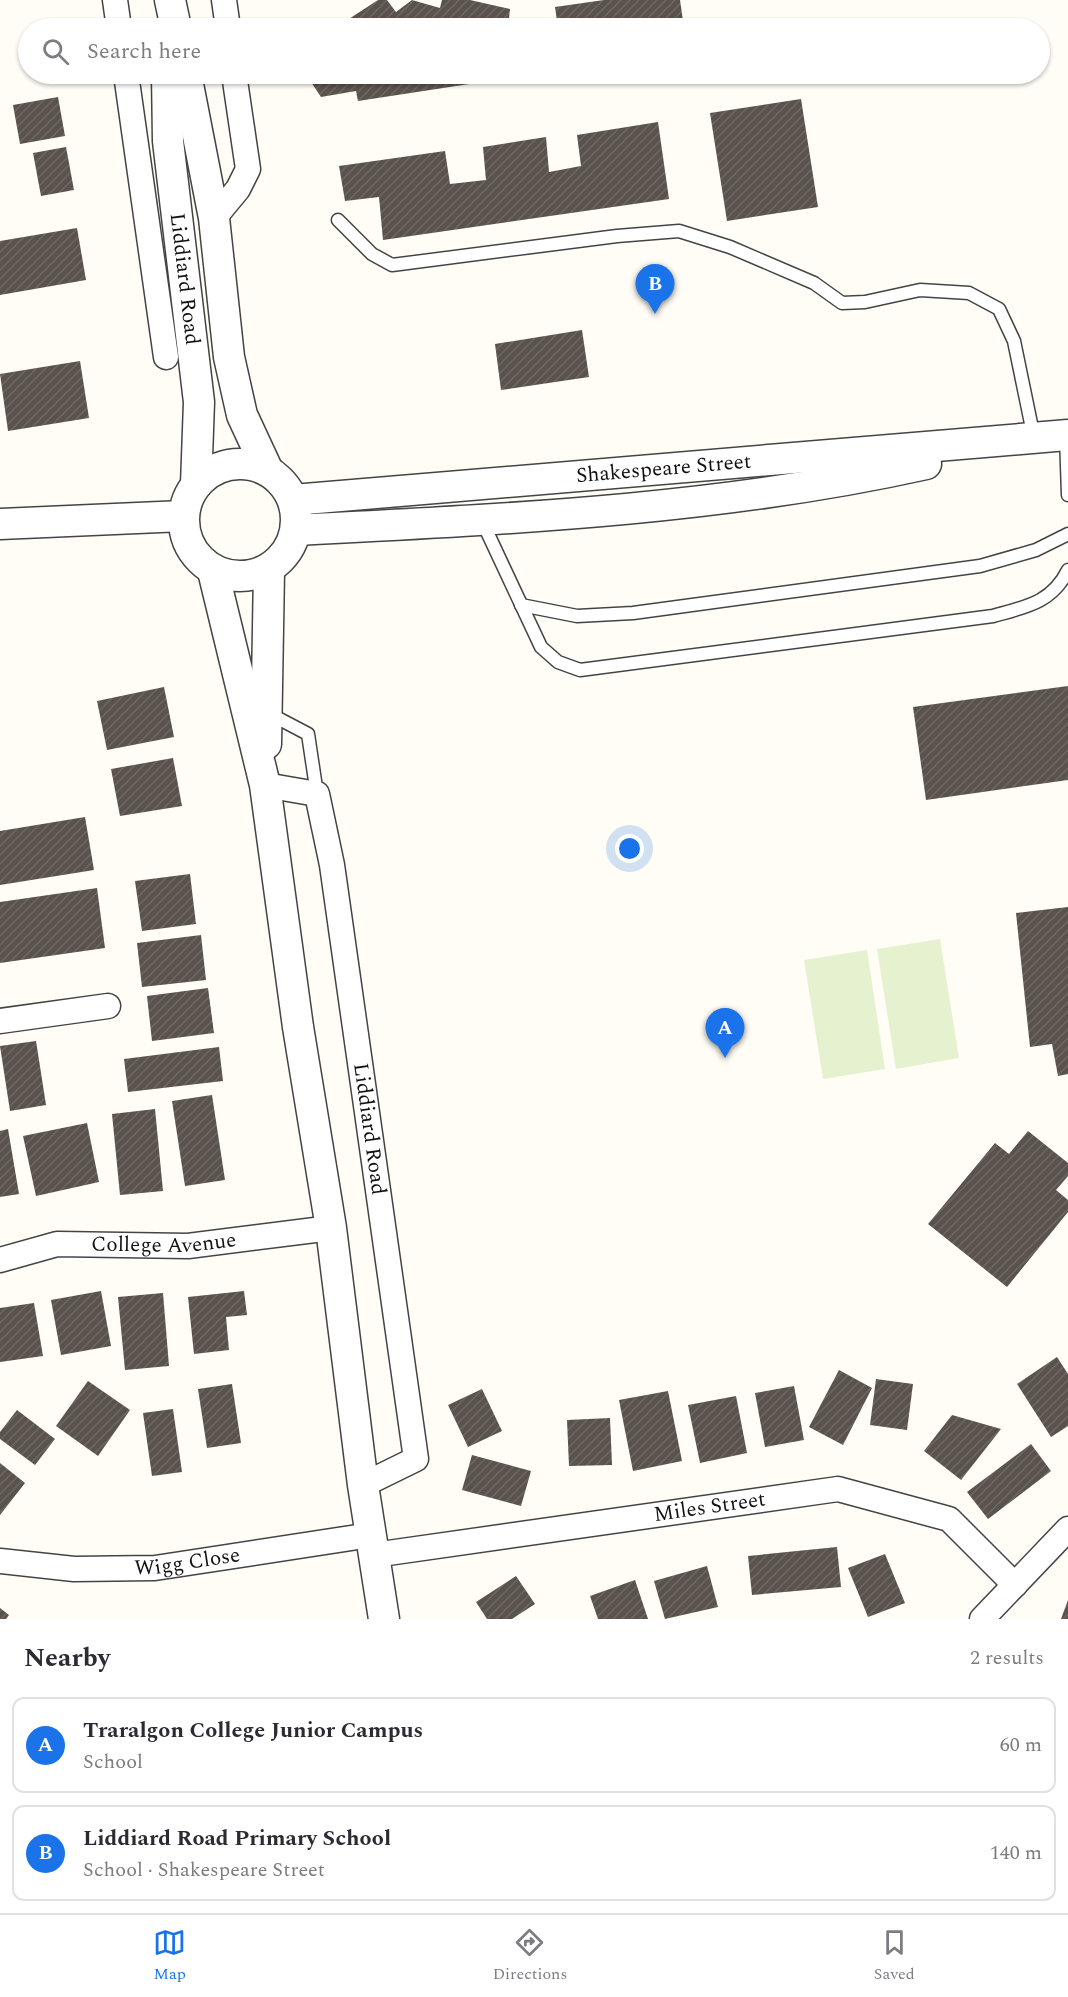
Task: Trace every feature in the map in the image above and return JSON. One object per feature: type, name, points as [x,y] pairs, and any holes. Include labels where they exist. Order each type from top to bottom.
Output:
[{"type":"street","points":[[115,0],[118,18]]},
{"type":"street","points":[[166,0],[166,18]]},
{"type":"street","points":[[170,0],[174,18]]},
{"type":"street","points":[[224,0],[227,18]]},
{"type":"street","name":"Liddiard Road","points":[[127,84],[166,357]]},
{"type":"street","name":"Liddiard Road","points":[[167,84],[168,141],[199,402],[196,485]]},
{"type":"street","name":"Liddiard Road","points":[[188,84],[214,218],[229,357],[242,415],[268,471]]},
{"type":"street","name":"Liddiard Road","points":[[214,218],[237,189],[248,169],[235,84]]},
{"type":"street","name":"Shakespeare Street","points":[[293,500],[1067,435]]},
{"type":"street","name":"Shakespeare Street","points":[[297,530],[481,520],[740,497],[842,482],[1034,439]]},
{"type":"street","points":[[232,464],[251,465],[268,471],[283,483],[293,500],[297,530],[284,557],[269,570],[248,576],[213,570],[198,559],[187,543],[183,516],[188,496],[196,485],[211,472],[232,464]]},
{"type":"street","points":[[0,524],[183,516]]},
{"type":"street","points":[[213,570],[265,785],[298,1027],[331,1228],[363,1485],[384,1619]]},
{"type":"street","points":[[265,785],[269,570]]},
{"type":"street","points":[[265,785],[317,794]]},
{"type":"street","name":"Liddiard Road","points":[[317,794],[332,864],[416,1459],[363,1485]]},
{"type":"street","points":[[0,1021],[108,1006]]},
{"type":"street","name":"College Avenue","points":[[0,1260],[57,1244],[188,1246],[331,1228]]},
{"type":"street","name":"Miles Street","points":[[372,1545],[838,1489],[949,1519],[1015,1585]]},
{"type":"street","points":[[982,1619],[1068,1529]]},
{"type":"street","name":"Wigg Close","points":[[0,1561],[74,1569],[155,1568],[372,1545]]},
{"type":"lane","points":[[338,220],[372,254],[392,265],[617,236],[679,231],[730,247],[814,283],[842,303],[865,302],[920,290],[969,293],[999,309],[1014,341],[1034,439]]},
{"type":"lane","name":"Shakespeare Street","points":[[1067,435],[1068,495]]},
{"type":"lane","points":[[481,520],[541,647],[568,667],[593,670],[993,616],[1045,599],[1055,591],[1068,570]]},
{"type":"lane","points":[[521,605],[577,616],[633,613],[980,566],[1035,550],[1068,534]]},
{"type":"lane","points":[[243,694],[267,712],[308,734],[317,794]]},
{"type":"green space","points":[[940,939],[959,1058],[896,1069],[877,949]]},
{"type":"green space","points":[[867,950],[885,1069],[823,1079],[804,960]]},
{"type":"building","points":[[378,0],[387,0],[396,12],[412,0],[440,8],[442,0],[470,0],[510,9],[509,18],[350,18]]},
{"type":"building","points":[[604,0],[680,0],[683,18],[557,18],[555,7]]},
{"type":"building","points":[[312,84],[469,84],[358,101],[356,91],[321,97]]},
{"type":"building","points":[[58,97],[65,136],[20,144],[13,105]]},
{"type":"building","points":[[801,99],[818,207],[727,221],[710,113]]},
{"type":"building","points":[[658,122],[669,199],[383,240],[379,197],[345,201],[339,166],[445,151],[450,184],[486,180],[483,147],[546,137],[549,172],[581,166],[577,135]]},
{"type":"building","points":[[66,147],[74,190],[41,196],[33,153]]},
{"type":"building","points":[[77,228],[86,280],[0,295],[0,241]]},
{"type":"building","points":[[582,330],[589,377],[501,390],[495,344]]},
{"type":"building","points":[[80,361],[89,418],[8,431],[0,374]]},
{"type":"building","points":[[1068,686],[1068,780],[926,800],[913,707]]},
{"type":"building","points":[[164,687],[174,737],[107,750],[97,701]]},
{"type":"building","points":[[173,758],[182,806],[120,816],[111,769]]},
{"type":"building","points":[[85,817],[94,870],[0,885],[0,831]]},
{"type":"building","points":[[190,874],[196,924],[142,931],[135,881]]},
{"type":"building","points":[[97,888],[105,948],[0,963],[0,902]]},
{"type":"building","points":[[1068,907],[1068,1074],[1058,1076],[1052,1044],[1030,1047],[1016,913]]},
{"type":"building","points":[[201,935],[206,980],[142,987],[137,943]]},
{"type":"building","points":[[208,988],[214,1033],[152,1041],[147,996]]},
{"type":"building","points":[[36,1041],[46,1105],[10,1111],[0,1046]]},
{"type":"building","points":[[219,1047],[223,1081],[128,1092],[124,1059]]},
{"type":"building","points":[[212,1095],[225,1180],[185,1186],[172,1101]]},
{"type":"building","points":[[155,1109],[163,1191],[120,1195],[112,1114]]},
{"type":"building","points":[[87,1123],[99,1182],[36,1196],[23,1136]]},
{"type":"building","points":[[8,1129],[19,1194],[0,1197],[0,1131]]},
{"type":"building","points":[[1028,1131],[1068,1163],[1068,1176],[1056,1190],[1068,1200],[1068,1212],[1007,1287],[928,1224],[995,1143],[1009,1154]]},
{"type":"building","points":[[101,1291],[111,1346],[61,1355],[51,1300]]},
{"type":"building","points":[[244,1291],[247,1315],[226,1317],[229,1350],[194,1354],[188,1297]]},
{"type":"building","points":[[163,1293],[169,1366],[125,1370],[118,1297]]},
{"type":"building","points":[[34,1303],[43,1356],[0,1362],[0,1308]]},
{"type":"building","points":[[1057,1357],[1068,1374],[1068,1426],[1051,1437],[1017,1384]]},
{"type":"building","points":[[839,1370],[872,1388],[843,1445],[809,1427]]},
{"type":"building","points":[[876,1379],[913,1384],[907,1430],[870,1425]]},
{"type":"building","points":[[88,1381],[130,1410],[98,1456],[56,1426]]},
{"type":"building","points":[[232,1384],[241,1443],[207,1448],[198,1389]]},
{"type":"building","points":[[794,1386],[804,1440],[765,1447],[755,1393]]},
{"type":"building","points":[[482,1389],[502,1431],[468,1447],[448,1405]]},
{"type":"building","points":[[668,1391],[682,1461],[633,1471],[619,1400]]},
{"type":"building","points":[[736,1396],[747,1453],[700,1463],[688,1405]]},
{"type":"building","points":[[173,1409],[182,1472],[152,1476],[143,1413]]},
{"type":"building","points":[[17,1410],[55,1439],[35,1465],[0,1439],[0,1432]]},
{"type":"building","points":[[952,1415],[1001,1429],[961,1480],[924,1451]]},
{"type":"building","points":[[610,1418],[612,1465],[569,1466],[567,1420]]},
{"type":"building","points":[[1031,1444],[1051,1471],[988,1519],[967,1492]]},
{"type":"building","points":[[472,1455],[531,1471],[521,1506],[462,1490]]},
{"type":"building","points":[[0,1463],[25,1483],[0,1515]]},
{"type":"building","points":[[837,1547],[841,1587],[752,1595],[748,1556]]},
{"type":"building","points":[[885,1554],[905,1603],[868,1617],[848,1568]]},
{"type":"building","points":[[707,1566],[718,1607],[665,1619],[654,1581]]},
{"type":"building","points":[[516,1576],[535,1604],[512,1619],[487,1619],[476,1602]]},
{"type":"building","points":[[635,1580],[648,1619],[598,1619],[590,1596]]},
{"type":"building","points":[[1068,1600],[1068,1619],[1061,1619]]},
{"type":"building","points":[[0,1608],[9,1615],[6,1619],[0,1619]]},
{"type":"place","name":"Liddiard Road Primary School","points":[[655,314]]},
{"type":"place","name":"Traralgon College Junior Campus","points":[[725,1058]]}]
